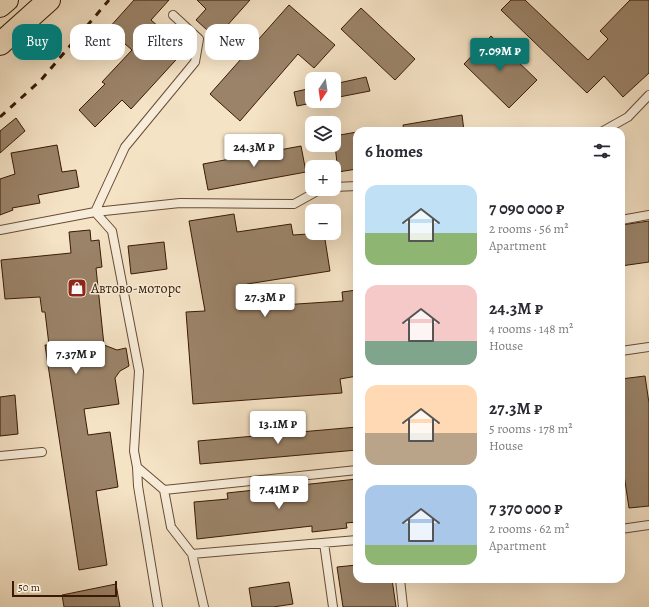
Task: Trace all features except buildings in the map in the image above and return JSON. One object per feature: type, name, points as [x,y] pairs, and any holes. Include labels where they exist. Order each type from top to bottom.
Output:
[{"type":"main road","points":[[0,6],[7,0]]},
{"type":"main road","points":[[0,44],[49,0]]},
{"type":"lane","points":[[95,212],[125,146],[194,62],[199,39],[173,15]]},
{"type":"lane","points":[[611,127],[628,117],[649,95]]},
{"type":"lane","points":[[341,187],[353,186]]},
{"type":"lane","points":[[0,230],[95,212],[180,203],[294,204],[308,196]]},
{"type":"lane","points":[[95,212],[112,231],[139,371],[134,451],[138,486],[158,607]]},
{"type":"lane","points":[[625,219],[649,215]]},
{"type":"lane","points":[[625,350],[649,347]]},
{"type":"lane","points":[[0,456],[42,452]]},
{"type":"lane","points":[[137,467],[164,490],[171,527],[192,554],[204,607]]},
{"type":"lane","points":[[164,490],[353,470]]},
{"type":"lane","points":[[625,528],[649,525]]},
{"type":"lane","points":[[192,554],[353,540]]},
{"type":"lane","points":[[324,543],[333,607]]},
{"type":"lane","points":[[400,583],[403,607]]},
{"type":"railway","points":[[0,117],[41,80],[109,0]]},
{"type":"place","name":"Автово-моторс","points":[[77,288]]}]
